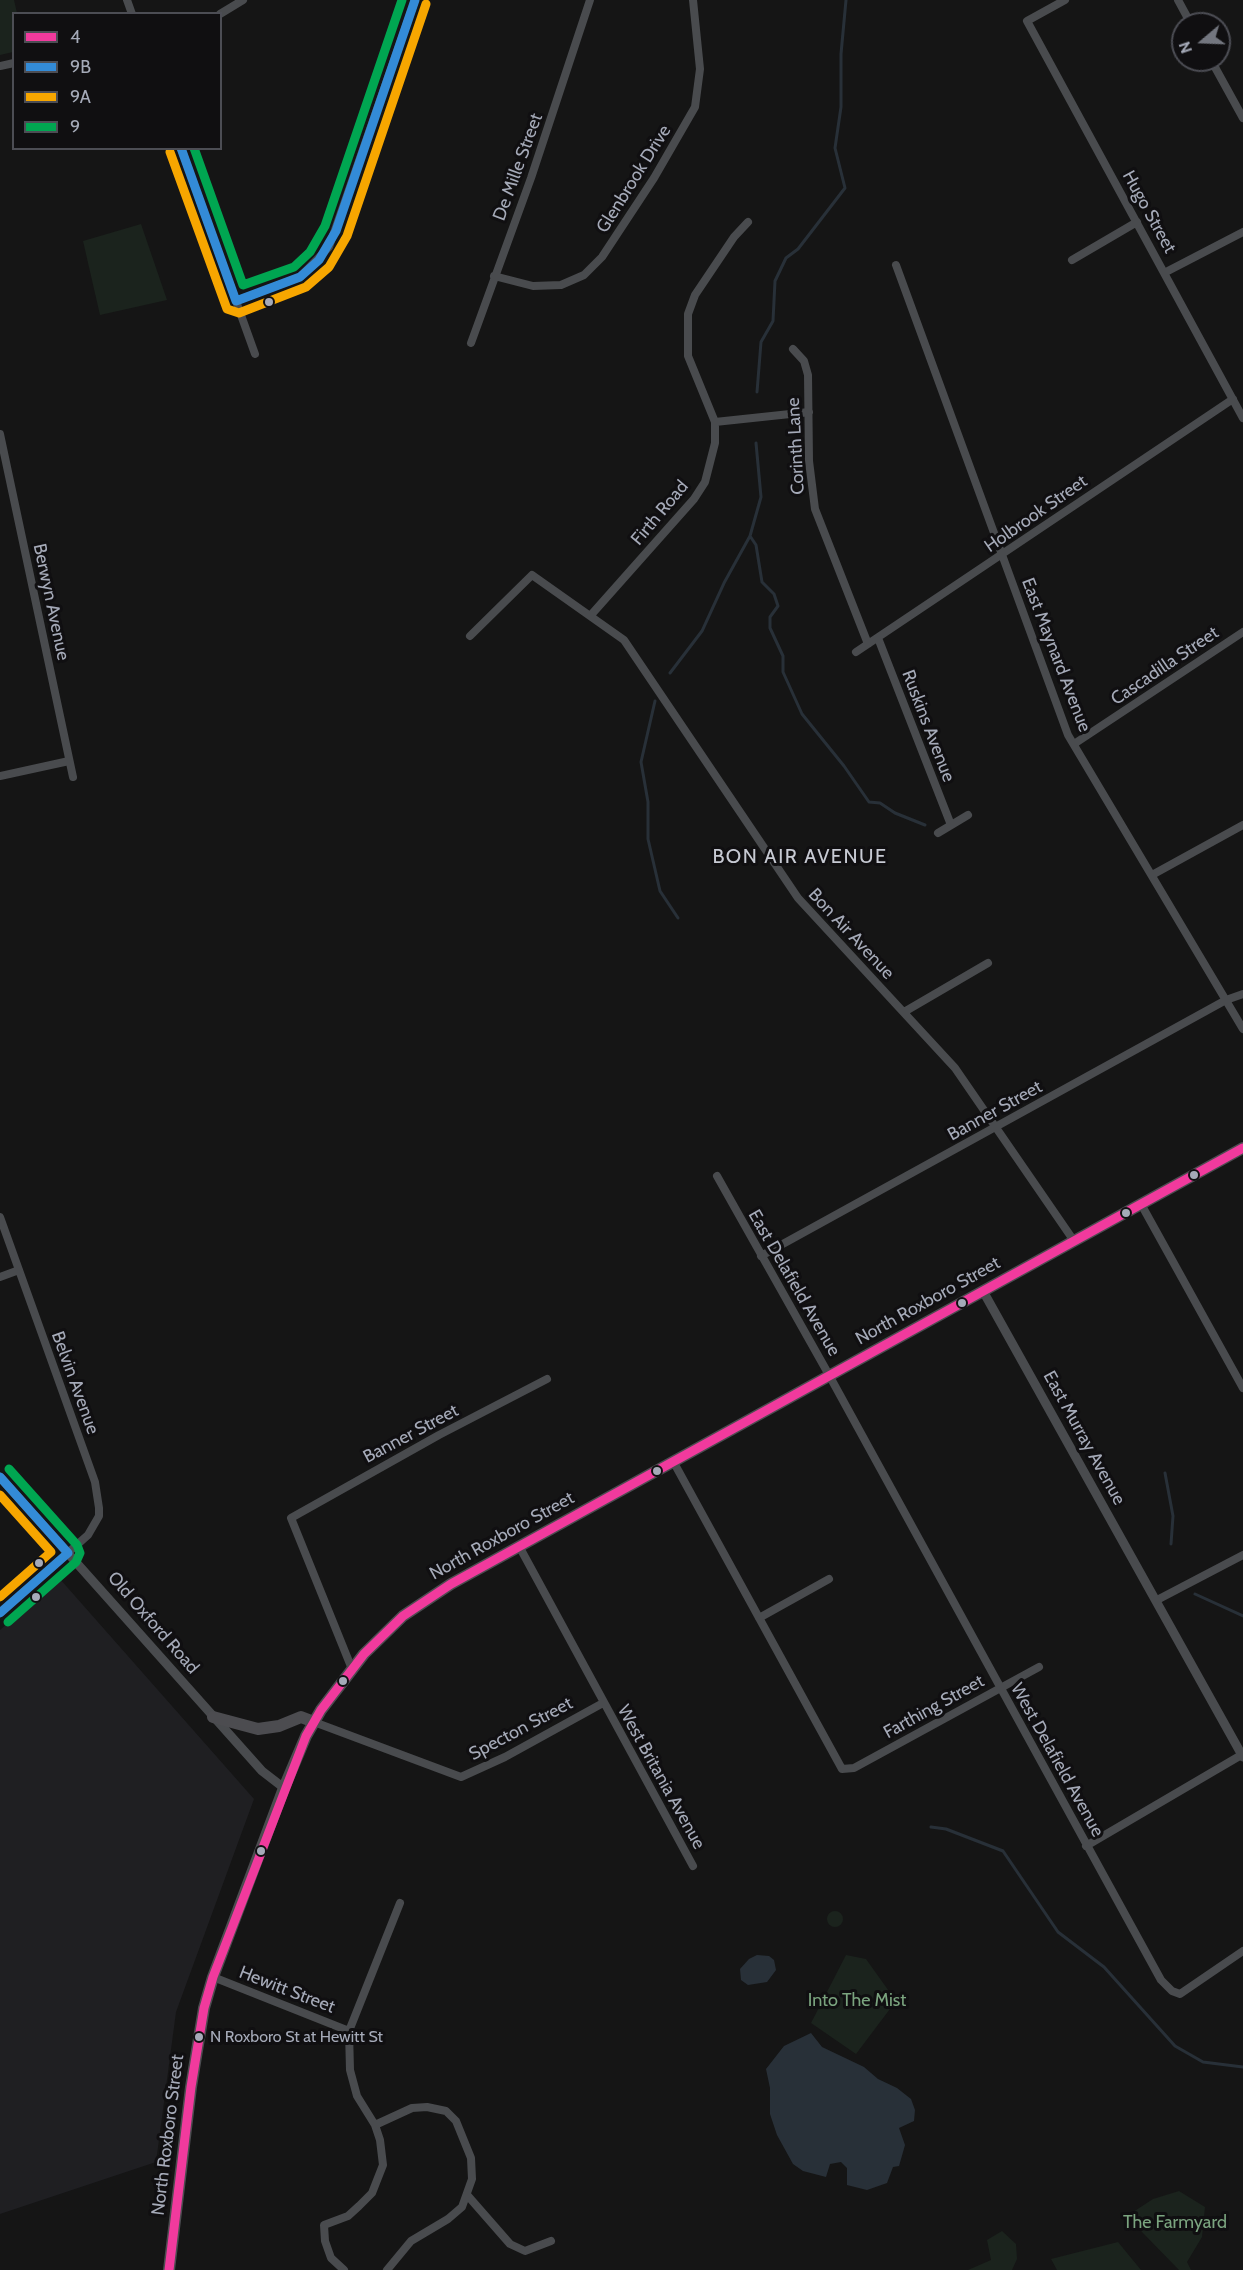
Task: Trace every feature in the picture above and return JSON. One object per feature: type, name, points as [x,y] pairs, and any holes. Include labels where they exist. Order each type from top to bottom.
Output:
[{"type":"main road","name":"North Roxboro Street","points":[[169,2270],[191,2087],[204,2008],[213,1977],[284,1788],[314,1722],[352,1669],[387,1630],[415,1606],[519,1546],[1243,1148]]},
{"type":"main road","points":[[213,1717],[258,1729],[279,1726],[301,1717],[314,1722]]},
{"type":"street","points":[[222,13],[243,0]]},
{"type":"street","points":[[236,301],[300,277],[329,246],[415,0]]},
{"type":"street","name":"De Mille Street","points":[[471,343],[531,178],[590,0]]},
{"type":"street","name":"Glenbrook Drive","points":[[494,276],[533,286],[561,285],[584,275],[602,257],[654,178],[695,107],[700,69],[693,0]]},
{"type":"street","name":"Hugo Street","points":[[1065,0],[1027,21],[1243,418]]},
{"type":"street","points":[[1218,72],[1243,118]]},
{"type":"street","points":[[182,150],[255,354]]},
{"type":"street","name":"Firth Road","points":[[591,615],[694,498],[705,482],[715,443],[715,422],[688,356],[688,314],[695,295],[734,237],[748,222]]},
{"type":"street","points":[[1072,260],[1137,222]]},
{"type":"street","points":[[1164,273],[1243,231]]},
{"type":"street","name":"East Maynard Avenue","points":[[896,265],[1047,681],[1074,744],[1243,1029]]},
{"type":"street","name":"Corinth Lane","points":[[794,349],[806,367],[809,461],[815,509],[827,545],[868,644]]},
{"type":"street","name":"Holbrook Street","points":[[856,652],[1002,557],[1233,399]]},
{"type":"street","points":[[715,422],[809,412]]},
{"type":"street","name":"Berwyn Avenue","points":[[0,434],[73,777]]},
{"type":"street","name":"Bon Air Avenue","points":[[470,636],[531,575],[591,615],[618,635],[633,650],[798,898],[956,1068],[1074,1241]]},
{"type":"street","name":"Cascadilla Street","points":[[1074,744],[1243,632]]},
{"type":"street","name":"Ruskins Avenue","points":[[878,638],[951,825]]},
{"type":"street","points":[[0,776],[69,761]]},
{"type":"street","points":[[938,833],[968,815]]},
{"type":"street","points":[[1152,875],[1243,825]]},
{"type":"street","points":[[904,1012],[988,963]]},
{"type":"street","name":"Banner Street","points":[[761,1256],[1226,1000],[1243,994]]},
{"type":"street","name":"East Delafield Avenue","points":[[717,1176],[915,1532]]},
{"type":"street","points":[[1141,1204],[1243,1388]]},
{"type":"street","name":"Belvin Avenue","points":[[0,1217],[99,1500],[95,1524],[68,1552],[0,1613]]},
{"type":"street","points":[[0,1277],[19,1270]]},
{"type":"street","name":"East Murray Avenue","points":[[983,1291],[1243,1755]]},
{"type":"street","name":"Banner Street","points":[[352,1669],[291,1518],[430,1440],[547,1379]]},
{"type":"street","points":[[673,1461],[759,1618],[829,1579]]},
{"type":"street","name":"Old Oxford Road","points":[[0,1477],[213,1717],[267,1776],[284,1788]]},
{"type":"street","name":"West Delafield Avenue","points":[[915,1532],[1161,1980],[1172,1991],[1180,1994],[1243,1952]]},
{"type":"street","name":"West Britania Avenue","points":[[519,1546],[693,1866]]},
{"type":"street","points":[[1157,1600],[1243,1555]]},
{"type":"street","name":"Farthing Street","points":[[759,1618],[842,1769],[854,1768],[1039,1667]]},
{"type":"street","name":"Specton Street","points":[[314,1722],[461,1777],[505,1757],[603,1703]]},
{"type":"street","points":[[1086,1846],[1243,1755]]},
{"type":"street","points":[[344,2270],[331,2258],[324,2241],[324,2225],[348,2216],[372,2193],[383,2165],[383,2153],[375,2125],[357,2096],[350,2070],[349,2031],[400,1903]]},
{"type":"street","name":"Hewitt Street","points":[[213,1977],[349,2031]]},
{"type":"street","points":[[375,2125],[412,2108],[427,2107],[446,2111],[456,2121],[471,2158],[472,2179],[468,2196],[462,2206],[448,2219],[411,2241],[387,2270]]},
{"type":"street","points":[[468,2196],[510,2244],[525,2251],[551,2241]]},
{"type":"shaded area","points":[[60,1579],[254,1799],[176,2012],[156,2162],[0,2214],[0,1630]]},
{"type":"shaded area","points":[[757,1955],[769,1956],[774,1960],[776,1970],[767,1982],[748,1985],[741,1980],[740,1969],[749,1959]]},
{"type":"shaded area","points":[[811,2033],[822,2047],[864,2067],[878,2079],[897,2088],[911,2099],[915,2110],[914,2121],[899,2128],[905,2145],[899,2166],[893,2167],[887,2183],[867,2190],[847,2185],[847,2168],[841,2162],[830,2164],[826,2177],[803,2171],[793,2164],[777,2135],[770,2114],[770,2088],[766,2069],[784,2046]]},
{"type":"green space","points":[[0,0],[14,0],[17,12],[12,12],[12,52],[0,55]]},
{"type":"green space","points":[[141,224],[167,300],[100,315],[83,241]]},
{"type":"green space","points":[[832,1911],[838,1911],[843,1919],[841,1925],[832,1927],[827,1922],[827,1916]]},
{"type":"green space","name":"Into The Mist","points":[[846,1955],[866,1959],[896,2001],[856,2054],[811,2023]]},
{"type":"green space","name":"The Farmyard","points":[[1179,2191],[1205,2207],[1202,2237],[1187,2262],[1191,2270],[1179,2270],[1142,2232],[1130,2214],[1153,2199]]},
{"type":"green space","points":[[1002,2231],[1016,2244],[1017,2259],[1012,2270],[968,2270],[991,2260],[987,2240]]},
{"type":"green space","points":[[1118,2242],[1141,2270],[1057,2270],[1051,2259]]},
{"type":"waterway","points":[[757,392],[761,342],[773,321],[775,281],[786,258],[798,249],[845,188],[835,148],[841,107],[841,54],[846,0]]},
{"type":"waterway","points":[[670,673],[702,631],[724,583],[750,536],[761,497],[756,443]]},
{"type":"waterway","points":[[750,536],[756,545],[762,582],[774,594],[778,606],[770,617],[770,628],[783,656],[783,672],[802,714],[844,766],[869,802],[880,803],[895,813],[925,825]]},
{"type":"waterway","points":[[655,701],[641,762],[648,802],[648,839],[660,891],[678,918]]},
{"type":"waterway","points":[[1165,1473],[1173,1516],[1171,1544]]},
{"type":"waterway","points":[[1195,1594],[1243,1616]]},
{"type":"waterway","points":[[931,1827],[946,1829],[1003,1851],[1058,1932],[1104,1967],[1175,2046],[1203,2062],[1243,2067]]},
{"type":"transit line","name":"9","points":[[195,150],[243,285],[294,267],[310,252],[325,226],[402,0]]},
{"type":"transit line","name":"9B","points":[[182,150],[236,301],[300,277],[319,260],[336,231],[415,0]]},
{"type":"transit line","name":"9A","points":[[170,152],[227,309],[239,313],[306,287],[329,267],[347,236],[426,4]]},
{"type":"transit line","name":"4","points":[[169,2270],[191,2087],[204,2008],[213,1977],[306,1736],[321,1710],[364,1654],[403,1616],[451,1584],[1243,1148]]},
{"type":"transit line","name":"9","points":[[8,1622],[76,1562],[80,1553],[77,1545],[9,1469]]},
{"type":"transit line","name":"9B","points":[[0,1477],[68,1553],[0,1613]]},
{"type":"transit line","name":"9A","points":[[0,1495],[51,1552],[0,1597]]},
{"type":"place","name":"N Roxboro St at Hewitt St","points":[[199,2037]]},
{"type":"district","name":"BON AIR AVENUE","points":[[800,857]]}]
